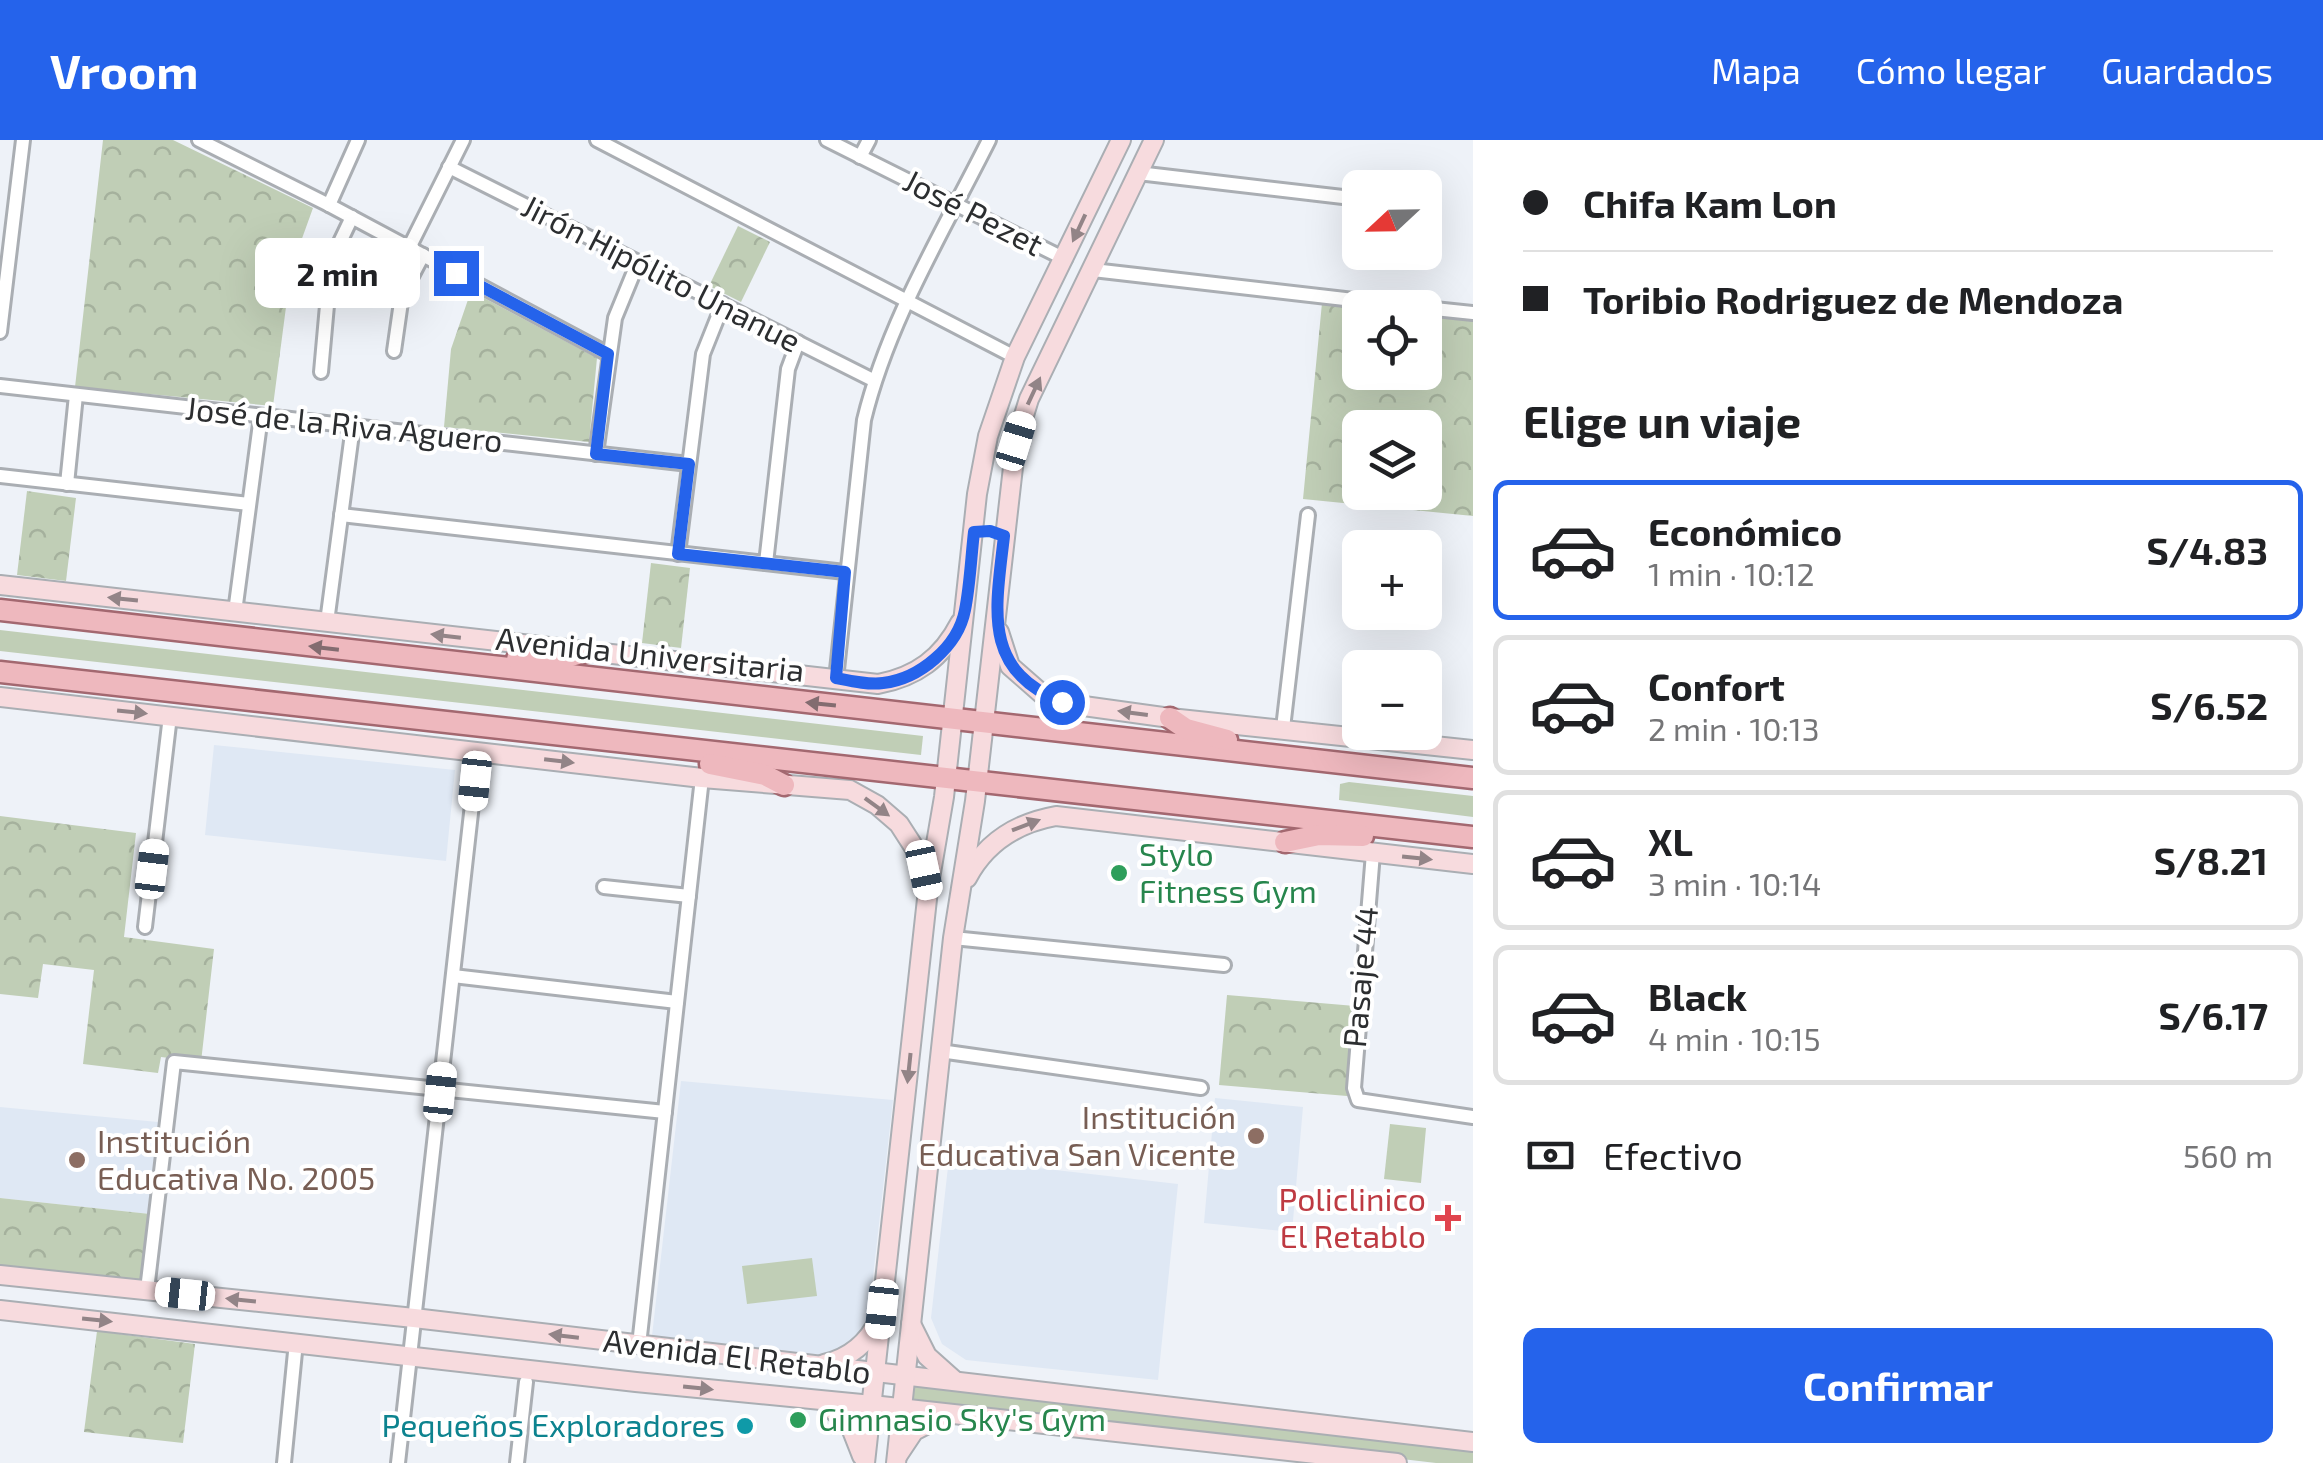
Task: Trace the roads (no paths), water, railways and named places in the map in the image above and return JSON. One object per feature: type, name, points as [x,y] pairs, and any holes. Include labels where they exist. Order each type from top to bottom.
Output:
[{"type":"main road","name":"Avenida Universitaria","points":[[0,610],[1473,778]]},
{"type":"main road","points":[[457,663],[470,659],[561,658],[585,652]]},
{"type":"main road","points":[[0,672],[1473,837]]},
{"type":"main road","points":[[1170,718],[1186,729],[1266,755]]},
{"type":"main road","points":[[682,748],[702,762],[765,775],[784,785]]},
{"type":"main road","points":[[1285,842],[1319,835],[1391,837],[1416,830]]},
{"type":"street","points":[[0,332],[7,214],[23,140]]},
{"type":"street","points":[[200,140],[608,354]]},
{"type":"street","points":[[329,205],[358,140]]},
{"type":"street","points":[[409,248],[463,140]]},
{"type":"street","points":[[597,140],[1015,357]]},
{"type":"street","name":"José Pezet","points":[[827,140],[1065,259]]},
{"type":"street","points":[[860,157],[868,140]]},
{"type":"street","points":[[836,678],[864,420],[874,380],[908,301],[990,140]]},
{"type":"street","points":[[864,1463],[928,890],[946,780],[977,494],[988,436],[1015,357],[1121,140]]},
{"type":"street","points":[[896,1461],[953,938],[984,722],[1016,441],[1029,399],[1154,140]]},
{"type":"street","name":"Jirón Hipólito Unanue","points":[[449,168],[874,380]]},
{"type":"street","points":[[1138,173],[1342,197]]},
{"type":"street","points":[[321,372],[332,261],[352,217]]},
{"type":"street","points":[[394,350],[402,295],[423,255]]},
{"type":"street","points":[[596,454],[615,318],[638,262]]},
{"type":"street","points":[[1092,270],[1342,299]]},
{"type":"street","points":[[678,554],[702,354],[723,304]]},
{"type":"street","points":[[1442,310],[1473,313]]},
{"type":"street","points":[[766,563],[788,369],[798,342]]},
{"type":"street","name":"José de la Riva Aguero","points":[[0,386],[689,464]]},
{"type":"street","points":[[68,484],[76,395]]},
{"type":"street","points":[[235,612],[261,416]]},
{"type":"street","points":[[327,622],[353,426]]},
{"type":"street","points":[[0,476],[250,504]]},
{"type":"street","points":[[977,494],[993,498],[1008,495]]},
{"type":"street","points":[[341,515],[845,572]]},
{"type":"street","points":[[1283,728],[1308,515]]},
{"type":"street","points":[[974,532],[990,531],[1004,536]]},
{"type":"street","name":"Avenida Universitaria","points":[[0,585],[878,684],[922,669],[940,654],[964,614]]},
{"type":"street","points":[[996,620],[1010,666],[1042,694],[1062,702],[1170,718],[1473,750]]},
{"type":"street","points":[[0,697],[702,778],[850,790],[882,808],[913,845],[928,890]]},
{"type":"street","points":[[145,927],[170,716]]},
{"type":"street","points":[[398,1463],[478,751]]},
{"type":"street","points":[[640,1345],[702,778]]},
{"type":"street","points":[[960,892],[976,861],[990,846],[1024,824],[1056,816],[1473,864]]},
{"type":"street","name":"Pasaje 44","points":[[1373,853],[1353,1071],[1358,1100],[1473,1117]]},
{"type":"street","points":[[604,887],[688,896]]},
{"type":"street","points":[[953,938],[1224,965]]},
{"type":"street","points":[[920,959],[934,965],[950,964]]},
{"type":"street","points":[[453,976],[677,1002]]},
{"type":"street","points":[[916,1001],[931,999],[946,1005]]},
{"type":"street","points":[[940,1051],[1201,1088]]},
{"type":"street","points":[[147,1290],[174,1062],[665,1112]]},
{"type":"street","name":"Avenida El Retablo","points":[[0,1275],[414,1318],[1473,1442]]},
{"type":"street","points":[[816,1366],[846,1357],[862,1344],[875,1328],[882,1309]]},
{"type":"street","name":"Avenida El Retablo","points":[[0,1310],[900,1408],[1249,1454],[1397,1463]]},
{"type":"street","points":[[910,1317],[926,1356],[960,1383]]},
{"type":"street","points":[[284,1463],[296,1342]]},
{"type":"street","points":[[517,1463],[526,1382]]},
{"type":"street","points":[[824,1401],[851,1428],[864,1463]]},
{"type":"street","points":[[896,1461],[914,1431],[935,1418],[952,1414]]},
{"type":"place","name":"Stylo Fitness Gym","points":[[1119,873]]},
{"type":"place","name":"Institución Educativa San Vicente","points":[[1256,1136]]},
{"type":"place","name":"Institución Educativa No. 2005","points":[[77,1160]]},
{"type":"place","name":"Policlinico El Retablo","points":[[1448,1218]]},
{"type":"place","name":"Gimnasio Sky's Gym","points":[[798,1420]]},
{"type":"place","name":"Pequeños Exploradores","points":[[745,1426]]}]
